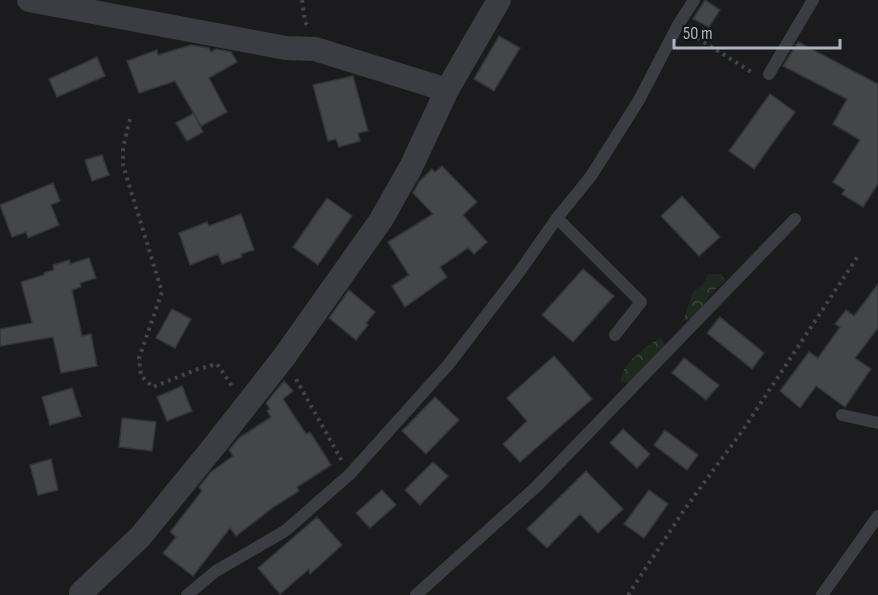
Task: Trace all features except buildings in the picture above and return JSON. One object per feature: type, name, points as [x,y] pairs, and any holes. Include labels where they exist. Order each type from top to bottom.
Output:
[{"type":"street","points":[[29,0],[286,48],[315,49],[447,90]]},
{"type":"street","points":[[81,595],[140,537],[243,409],[284,357],[381,220],[411,167],[447,90],[499,0]]},
{"type":"lane","points":[[187,595],[216,571],[285,531],[350,474],[448,365],[591,176],[639,100],[678,25],[694,0]]},
{"type":"lane","points":[[769,74],[813,0]]},
{"type":"lane","points":[[557,218],[640,302],[615,336]]},
{"type":"lane","points":[[416,595],[536,487],[795,219]]},
{"type":"lane","points":[[843,415],[878,423]]},
{"type":"lane","points":[[822,595],[878,516]]},
{"type":"path","points":[[678,25],[762,81],[769,74]]},
{"type":"path","points":[[130,119],[123,148],[123,165],[162,292],[139,358],[141,376],[153,387],[198,369],[218,364],[243,409]]},
{"type":"path","points":[[628,595],[684,510],[743,430],[858,256]]},
{"type":"path","points":[[284,357],[350,474]]},
{"type":"green space","points":[[708,274],[721,274],[725,281],[712,293],[697,313],[683,321],[693,292],[703,284]]},
{"type":"green space","points":[[660,338],[665,344],[661,354],[632,383],[621,382],[624,369],[629,363],[641,351]]}]
